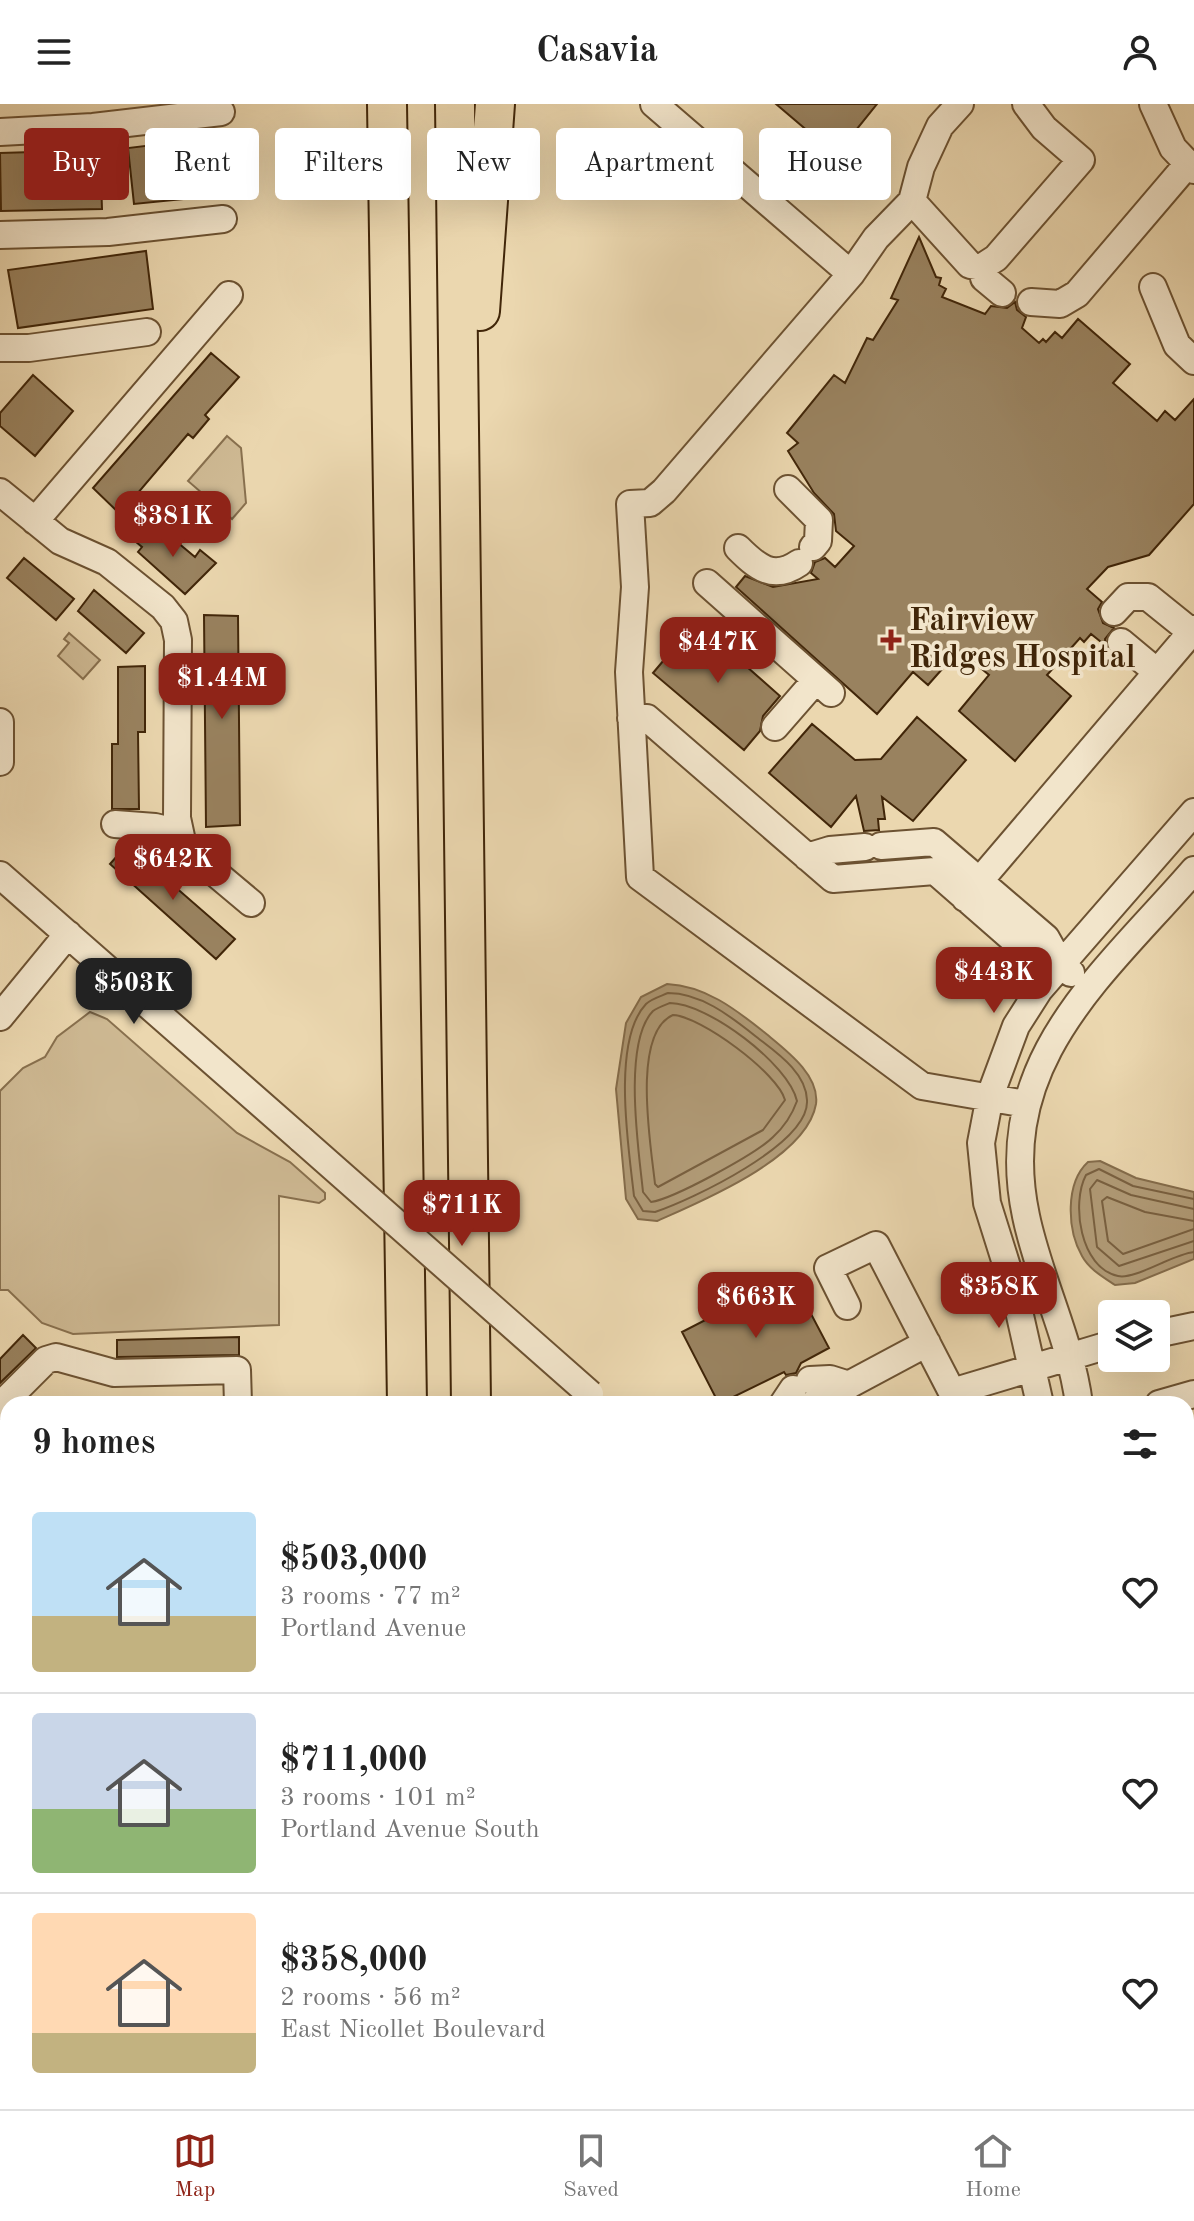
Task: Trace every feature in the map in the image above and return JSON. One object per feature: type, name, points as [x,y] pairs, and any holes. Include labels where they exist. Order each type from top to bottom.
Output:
[{"type":"highway","points":[[373,104],[387,259]]},
{"type":"highway","points":[[387,104],[407,1396]]},
{"type":"highway","points":[[455,104],[471,1396]]},
{"type":"highway","points":[[462,581],[495,104]]},
{"type":"street","points":[[654,104],[851,274]]},
{"type":"street","points":[[960,104],[940,126],[921,167],[912,201],[876,238],[851,274],[664,491],[650,503],[630,504],[635,587],[629,672],[640,877],[922,1086],[1026,1104]]},
{"type":"street","points":[[912,201],[970,265],[982,267],[996,258],[1081,160],[1044,128],[1026,104]]},
{"type":"street","points":[[1031,302],[1060,304],[1077,294],[1191,168],[1173,148],[1153,104]]},
{"type":"street","points":[[0,132],[93,127],[221,112]]},
{"type":"street","points":[[0,235],[108,232],[223,219]]},
{"type":"street","points":[[982,267],[984,278],[1002,293]]},
{"type":"street","points":[[1153,287],[1177,345],[1194,361]]},
{"type":"street","points":[[35,521],[229,295]]},
{"type":"street","points":[[0,348],[29,348],[147,332]]},
{"type":"street","points":[[738,548],[759,568],[780,573],[806,555],[818,541],[819,520],[788,489]]},
{"type":"street","points":[[0,492],[60,541],[107,562],[163,607],[174,621],[178,640],[177,818],[183,846],[251,903]]},
{"type":"street","points":[[707,583],[824,686],[775,727]]},
{"type":"street","points":[[972,889],[1193,632],[1158,603],[1137,594],[1120,603],[1114,612]]},
{"type":"street","points":[[1121,642],[1157,672]]},
{"type":"street","points":[[631,718],[647,718],[833,879],[935,871],[972,889],[1046,938],[1061,965],[1090,988]]},
{"type":"street","points":[[0,722],[0,762]]},
{"type":"street","points":[[1039,1396],[1034,1365],[987,1203],[981,1143],[990,1096],[1016,1026],[1061,965],[1194,812]]},
{"type":"street","points":[[115,824],[155,827],[180,833]]},
{"type":"street","points":[[807,857],[830,850],[934,842],[972,889]]},
{"type":"street","points":[[1077,1396],[1026,1217],[1020,1167],[1026,1104],[1046,1050],[1090,988],[1194,870]]},
{"type":"street","points":[[0,875],[593,1396]]},
{"type":"street","points":[[0,1017],[68,934]]},
{"type":"street","points":[[847,1306],[828,1268],[876,1245],[957,1396]]},
{"type":"street","points":[[1170,1331],[1194,1326]]},
{"type":"street","points":[[800,1394],[849,1385],[927,1343]]},
{"type":"street","points":[[961,1396],[993,1377],[1098,1348]]},
{"type":"street","points":[[10,1396],[46,1360],[56,1357],[114,1373],[237,1370],[238,1396]]},
{"type":"shaded area","points":[[227,436],[241,448],[246,503],[232,519],[188,481]]},
{"type":"shaded area","points":[[69,633],[100,660],[83,679],[58,656],[69,643],[64,639]]},
{"type":"shaded area","points":[[90,1012],[107,1019],[237,1133],[290,1162],[325,1193],[325,1199],[319,1203],[279,1196],[279,1325],[73,1334],[42,1323],[8,1290],[0,1290],[0,1091],[23,1068],[45,1057],[57,1037]]},
{"type":"water","points":[[667,984],[706,994],[764,1032],[806,1072],[816,1093],[816,1104],[808,1124],[794,1142],[774,1159],[725,1189],[657,1221],[638,1219],[626,1199],[616,1089],[626,1023],[641,997]]},
{"type":"water","points":[[1100,1161],[1136,1178],[1194,1192],[1194,1259],[1135,1283],[1115,1285],[1088,1265],[1073,1233],[1072,1194],[1075,1182],[1088,1162]]},
{"type":"building","points":[[776,104],[877,104],[858,128],[804,128]]},
{"type":"building","points":[[145,146],[145,200],[174,200],[134,204],[129,148]]},
{"type":"building","points":[[24,152],[24,200],[102,200],[102,209],[1,211],[0,153]]},
{"type":"building","points":[[919,237],[936,277],[941,278],[939,285],[946,289],[942,297],[985,314],[991,306],[1007,308],[1015,302],[1017,310],[1026,317],[1022,328],[1039,343],[1043,339],[1046,342],[1055,332],[1062,338],[1078,319],[1130,364],[1113,383],[1157,421],[1165,411],[1175,420],[1194,399],[1194,504],[1149,555],[1108,567],[1087,589],[1102,602],[1098,609],[1103,623],[1114,628],[1105,639],[1106,646],[1091,634],[1084,642],[1080,638],[1047,675],[1071,696],[1015,761],[959,711],[989,675],[959,650],[928,685],[913,672],[877,714],[736,587],[745,576],[773,587],[818,579],[811,573],[815,562],[825,558],[835,567],[854,546],[836,531],[834,514],[814,493],[788,451],[798,443],[787,433],[834,375],[845,383],[867,338],[873,340],[898,300],[891,298]]},
{"type":"building","points":[[146,251],[153,309],[18,328],[8,270]]},
{"type":"building","points":[[211,353],[239,377],[205,415],[209,419],[193,438],[188,434],[120,514],[93,488]]},
{"type":"building","points":[[33,375],[73,411],[35,456],[0,426],[0,413]]},
{"type":"building","points":[[153,522],[195,557],[200,550],[216,563],[185,594],[138,552],[142,547],[136,542]]},
{"type":"building","points":[[24,558],[74,599],[56,620],[7,578]]},
{"type":"building","points":[[94,590],[144,633],[126,653],[78,611]]},
{"type":"building","points":[[204,615],[238,616],[240,825],[206,827]]},
{"type":"building","points":[[696,622],[780,696],[763,716],[760,731],[744,750],[653,673]]},
{"type":"building","points":[[145,666],[145,732],[138,732],[139,809],[112,809],[112,744],[118,744],[118,667]]},
{"type":"building","points":[[917,717],[966,760],[913,821],[882,797],[885,819],[878,819],[879,830],[864,831],[856,796],[831,827],[769,773],[812,724],[855,760],[881,759]]},
{"type":"building","points":[[127,845],[235,939],[216,959],[110,864]]},
{"type":"building","points":[[791,1276],[829,1348],[801,1363],[796,1373],[786,1375],[784,1372],[735,1396],[715,1396],[682,1332]]},
{"type":"building","points":[[23,1335],[36,1348],[0,1383],[0,1359]]},
{"type":"building","points":[[239,1337],[239,1355],[117,1357],[117,1340]]},
{"type":"place","name":"Fairview Ridges Hospital","points":[[891,640]]}]
